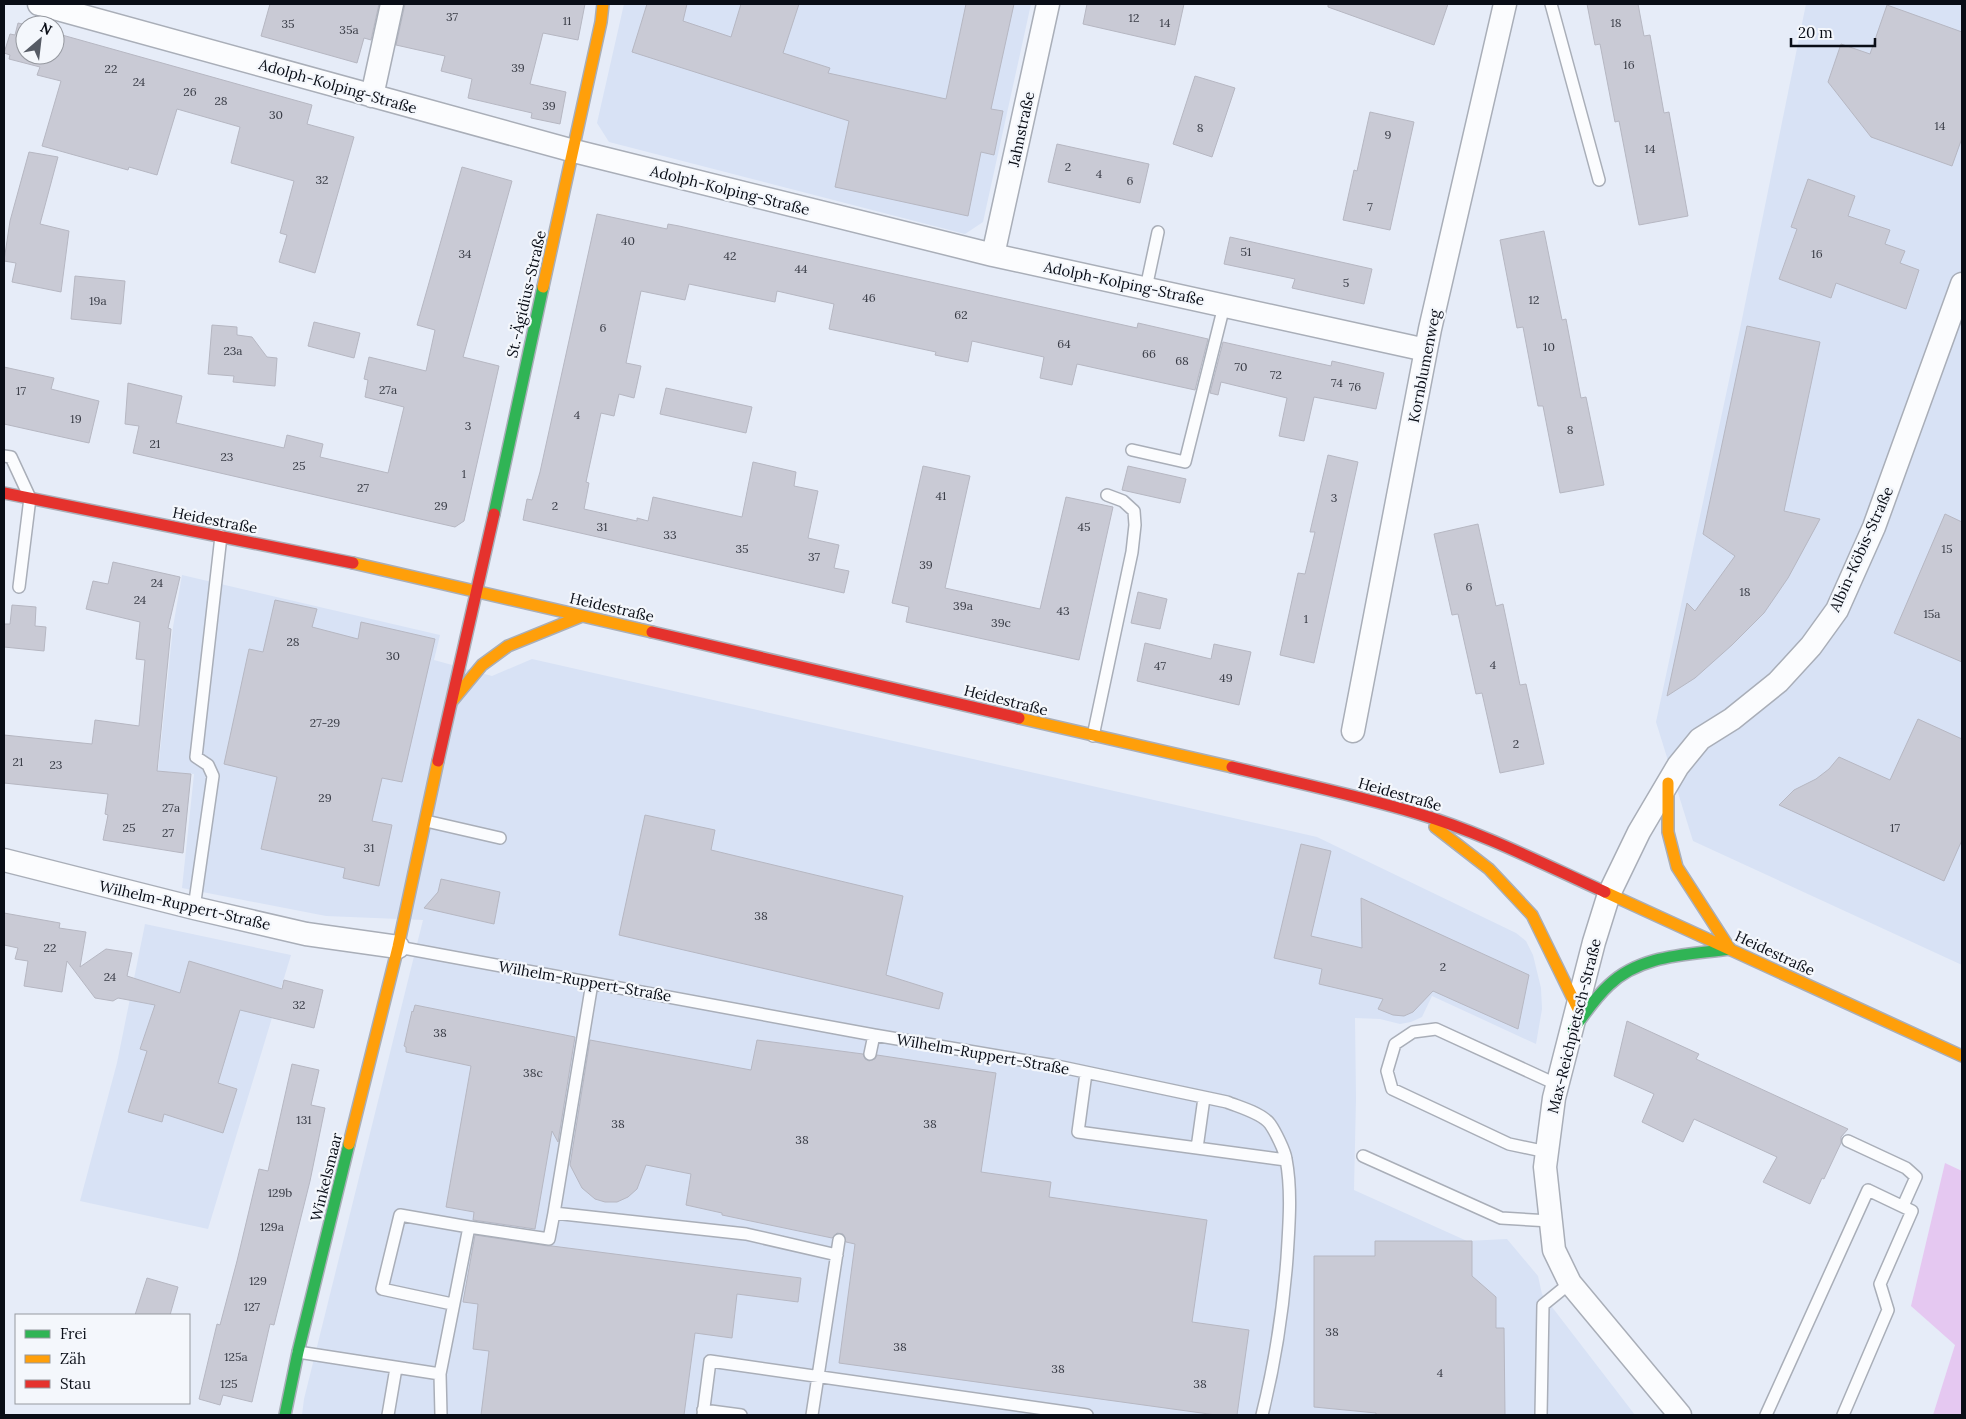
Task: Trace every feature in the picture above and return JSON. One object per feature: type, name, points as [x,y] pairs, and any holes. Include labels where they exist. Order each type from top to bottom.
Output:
[{"type":"main road","name":"St.-Ägidius-Straße","points":[[477,591],[574,152],[603,4]]},
{"type":"main road","name":"Heidestraße","points":[[4,493],[305,552],[1350,795],[1416,813],[1482,836],[1962,1056]]},
{"type":"main road","points":[[398,947],[477,591]]},
{"type":"main road","points":[[451,703],[482,665],[508,646],[582,616]]},
{"type":"main road","points":[[1572,1030],[1599,995],[1622,974],[1635,967],[1678,957],[1730,949],[1677,867],[1668,832],[1668,783]]},
{"type":"main road","points":[[1416,813],[1489,869],[1532,915],[1578,1009]]},
{"type":"main road","name":"Winkelsmaar","points":[[285,1415],[298,1352],[398,947]]},
{"type":"street","name":"Adolph-Kolping-Straße","points":[[39,4],[574,152],[993,255],[1426,350]]},
{"type":"street","points":[[372,96],[392,4]]},
{"type":"street","name":"Jahnstraße","points":[[993,255],[1048,4]]},
{"type":"street","name":"Kornblumenweg","points":[[1353,731],[1426,350],[1505,4]]},
{"type":"street","name":"Albin-Köbis-Straße","points":[[1609,894],[1639,832],[1678,766],[1700,740],[1732,719],[1778,682],[1811,646],[1837,610],[1874,527],[1960,296]]},
{"type":"street","name":"Wilhelm-Ruppert-Straße","points":[[4,860],[306,934],[398,947]]},
{"type":"street","name":"Max-Reichpietsch-Straße","points":[[1609,894],[1594,942],[1554,1098],[1545,1166],[1550,1221],[1554,1250],[1570,1283],[1680,1415]]},
{"type":"lane","points":[[1551,4],[1599,180]]},
{"type":"lane","points":[[1146,288],[1158,232]]},
{"type":"lane","points":[[1132,450],[1185,462],[1224,306]]},
{"type":"lane","points":[[4,456],[11,457],[30,498],[24,533],[19,587]]},
{"type":"lane","points":[[1093,736],[1136,526],[1134,511],[1123,501],[1107,495]]},
{"type":"lane","points":[[194,908],[213,776],[208,765],[196,757],[221,536]]},
{"type":"lane","points":[[426,821],[500,838]]},
{"type":"lane","name":"Wilhelm-Ruppert-Straße","points":[[398,947],[1086,1073],[1227,1102],[1249,1110],[1270,1123],[1286,1160],[1289,1186],[1289,1223],[1284,1300],[1273,1370],[1262,1415]]},
{"type":"lane","points":[[452,1304],[382,1290],[400,1215],[549,1239],[592,983]]},
{"type":"lane","points":[[1547,1152],[1509,1144],[1392,1090],[1387,1071],[1395,1044],[1413,1032],[1436,1028],[1558,1085]]},
{"type":"lane","points":[[870,1054],[874,1035]]},
{"type":"lane","points":[[1086,1073],[1078,1132],[1286,1160]]},
{"type":"lane","points":[[1197,1148],[1204,1098]]},
{"type":"lane","points":[[1848,1141],[1906,1168],[1916,1177],[1903,1206]]},
{"type":"lane","points":[[1363,1156],[1501,1218],[1550,1221]]},
{"type":"lane","points":[[1766,1415],[1868,1190],[1912,1211],[1880,1284],[1888,1310],[1843,1415]]},
{"type":"lane","points":[[554,1213],[746,1234],[837,1255]]},
{"type":"lane","points":[[441,1415],[440,1374],[468,1227]]},
{"type":"lane","points":[[812,1415],[839,1240]]},
{"type":"lane","points":[[1542,1415],[1543,1305],[1570,1283]]},
{"type":"lane","points":[[298,1352],[440,1374]]},
{"type":"lane","points":[[742,1415],[703,1413],[710,1361],[1087,1415]]},
{"type":"lane","points":[[388,1415],[396,1368]]},
{"type":"shaded area","points":[[624,4],[1031,4],[983,222],[965,234],[609,142],[597,123]]},
{"type":"shaded area","points":[[1806,4],[1962,4],[1962,965],[1693,841],[1656,722],[1740,329]]},
{"type":"shaded area","points":[[182,575],[440,635],[434,660],[492,676],[532,659],[1317,837],[1516,933],[1526,941],[1533,955],[1541,988],[1542,1009],[1536,1044],[1432,996],[1422,1017],[1411,1022],[1400,1024],[1380,1019],[1355,1018],[1354,1190],[1467,1241],[1507,1239],[1538,1276],[1542,1294],[1635,1415],[302,1415],[304,1399],[423,920],[326,916],[182,888],[194,774],[158,771],[173,627]]},
{"type":"shaded area","points":[[145,924],[291,955],[208,1229],[80,1201],[117,1063]]},
{"type":"shaded area","points":[[1945,1163],[1962,1171],[1962,1415],[1933,1415],[1955,1345],[1911,1306]]},
{"type":"building","points":[[270,4],[379,4],[371,40],[364,38],[357,63],[261,36]]},
{"type":"building","points":[[405,4],[585,4],[578,40],[543,33],[530,84],[566,92],[560,124],[531,118],[532,113],[468,98],[472,79],[441,71],[445,56],[396,45]]},
{"type":"building","points":[[647,4],[687,4],[683,21],[731,37],[741,4],[799,4],[783,53],[830,68],[828,73],[946,99],[966,4],[1014,4],[991,109],[1003,111],[994,155],[981,152],[968,216],[835,187],[849,121],[632,52]]},
{"type":"building","points":[[1087,4],[1184,4],[1175,45],[1083,24]]},
{"type":"building","points":[[1328,4],[1448,4],[1434,45],[1328,7]]},
{"type":"building","points":[[1587,4],[1638,4],[1644,36],[1650,35],[1664,113],[1669,112],[1688,216],[1639,225],[1619,121],[1615,122],[1600,44],[1595,45]]},
{"type":"building","points":[[1887,5],[1962,32],[1962,138],[1952,166],[1871,137],[1828,82],[1841,44],[1870,54]]},
{"type":"building","points":[[10,34],[15,35],[15,61],[9,59],[10,55],[4,53]]},
{"type":"building","points":[[65,36],[312,105],[307,124],[354,137],[315,273],[279,262],[287,235],[280,233],[294,181],[231,163],[240,127],[177,109],[157,175],[129,167],[128,170],[42,146],[61,81],[37,75],[40,67],[32,65],[65,65]]},
{"type":"building","points":[[1195,76],[1235,88],[1212,157],[1173,144]]},
{"type":"building","points":[[1370,112],[1414,122],[1390,230],[1343,220],[1354,170],[1357,171]]},
{"type":"building","points":[[1057,144],[1149,164],[1140,203],[1048,182]]},
{"type":"building","points":[[29,152],[58,157],[40,224],[69,231],[61,292],[12,282],[16,263],[4,261],[10,221]]},
{"type":"building","points":[[462,167],[512,181],[463,357],[499,366],[464,521],[455,527],[133,453],[139,426],[125,424],[128,383],[182,396],[176,423],[284,448],[287,435],[323,444],[320,457],[388,473],[404,407],[365,397],[368,380],[364,379],[369,357],[426,371],[435,330],[417,325]]},
{"type":"building","points":[[1808,179],[1855,196],[1848,216],[1890,230],[1885,244],[1905,251],[1900,263],[1919,270],[1906,309],[1836,283],[1831,298],[1779,279],[1797,229],[1791,227]]},
{"type":"building","points":[[597,214],[667,229],[668,224],[679,226],[1137,328],[1138,323],[1208,339],[1195,390],[1077,364],[1072,385],[1040,378],[1044,357],[972,341],[968,362],[935,355],[936,352],[829,329],[834,304],[777,291],[775,302],[689,284],[685,300],[641,291],[626,363],[641,366],[634,398],[619,394],[614,416],[601,413],[586,482],[589,483],[584,509],[637,521],[637,518],[648,521],[653,497],[742,517],[753,462],[796,472],[794,486],[818,491],[808,538],[839,545],[834,568],[849,571],[844,593],[523,520],[527,499],[532,500],[540,472]]},
{"type":"building","points":[[1544,231],[1562,320],[1566,319],[1581,398],[1586,397],[1604,485],[1560,493],[1543,406],[1538,406],[1523,327],[1517,328],[1500,240]]},
{"type":"building","points":[[1230,237],[1372,269],[1364,304],[1292,288],[1295,279],[1224,264]]},
{"type":"building","points":[[75,276],[125,281],[121,324],[71,319]]},
{"type":"building","points":[[314,322],[360,333],[354,358],[308,346]]},
{"type":"building","points":[[212,325],[237,327],[237,335],[252,337],[267,357],[277,358],[275,386],[233,382],[234,376],[208,374]]},
{"type":"building","points":[[1747,326],[1820,342],[1784,511],[1820,519],[1788,578],[1764,613],[1695,678],[1667,696],[1687,603],[1695,611],[1735,556],[1703,534]]},
{"type":"building","points":[[1223,342],[1331,366],[1332,361],[1384,373],[1376,409],[1314,397],[1304,441],[1279,436],[1287,398],[1221,382],[1218,395],[1210,393]]},
{"type":"building","points":[[4,367],[54,378],[51,389],[99,401],[89,443],[4,424]]},
{"type":"building","points":[[666,388],[752,407],[746,433],[660,414]]},
{"type":"building","points":[[1328,455],[1358,462],[1314,663],[1280,655],[1298,573],[1305,574],[1315,532],[1310,532]]},
{"type":"building","points":[[923,466],[970,476],[945,588],[1040,609],[1066,497],[1113,507],[1079,660],[906,622],[909,607],[892,603]]},
{"type":"building","points":[[1128,466],[1186,479],[1180,503],[1122,490]]},
{"type":"building","points":[[1945,514],[1962,522],[1962,662],[1894,633]]},
{"type":"building","points":[[1478,524],[1496,606],[1503,604],[1520,685],[1526,684],[1544,764],[1500,773],[1482,693],[1476,694],[1458,614],[1452,615],[1434,534]]},
{"type":"building","points":[[113,562],[180,577],[168,628],[171,629],[157,771],[191,774],[183,853],[103,840],[108,815],[105,814],[108,794],[4,783],[4,735],[92,744],[95,720],[139,726],[145,660],[136,659],[140,622],[86,609],[93,581],[108,584]]},
{"type":"building","points":[[1138,592],[1167,599],[1160,629],[1131,623]]},
{"type":"building","points":[[275,600],[317,609],[312,627],[358,639],[361,622],[435,639],[402,782],[382,778],[372,821],[392,825],[379,886],[343,878],[345,868],[261,849],[277,777],[224,764],[249,649],[263,652]]},
{"type":"building","points":[[12,605],[36,607],[35,626],[46,627],[44,651],[4,647],[4,624],[10,624]]},
{"type":"building","points":[[1145,643],[1211,659],[1214,644],[1251,652],[1239,705],[1137,681]]},
{"type":"building","points":[[1918,719],[1962,739],[1962,840],[1944,881],[1779,805],[1794,790],[1816,779],[1829,769],[1839,757],[1890,780]]},
{"type":"building","points":[[645,815],[715,830],[711,850],[903,896],[886,975],[943,993],[939,1009],[619,935]]},
{"type":"building","points":[[1301,844],[1331,851],[1311,936],[1362,948],[1361,898],[1529,975],[1518,1029],[1433,991],[1413,1012],[1404,1016],[1393,1015],[1378,1009],[1383,999],[1319,984],[1322,969],[1274,958]]},
{"type":"building","points":[[441,879],[500,892],[494,924],[424,908],[438,892]]},
{"type":"building","points":[[4,913],[60,923],[59,928],[86,932],[80,967],[106,949],[132,953],[127,976],[180,993],[189,961],[282,989],[284,980],[323,990],[314,1028],[240,1010],[218,1083],[237,1089],[223,1133],[164,1114],[162,1122],[128,1112],[147,1051],[140,1049],[155,1005],[118,998],[113,1001],[95,998],[67,961],[62,992],[24,986],[28,961],[15,959],[18,948],[4,945]]},
{"type":"building","points":[[415,1005],[575,1037],[558,1142],[552,1131],[535,1229],[473,1220],[474,1212],[446,1207],[471,1066],[406,1052],[406,1047],[404,1046]]},
{"type":"building","points":[[1627,1021],[1699,1054],[1696,1059],[1848,1129],[1841,1137],[1841,1143],[1810,1204],[1763,1182],[1777,1157],[1694,1119],[1683,1142],[1642,1122],[1654,1094],[1614,1076]]},
{"type":"building","points":[[590,1040],[751,1070],[757,1040],[863,1054],[865,1059],[869,1061],[875,1059],[877,1055],[996,1073],[981,1172],[1051,1182],[1049,1197],[1207,1220],[1192,1322],[1249,1330],[1237,1415],[1216,1415],[839,1363],[855,1244],[846,1242],[843,1234],[837,1233],[832,1238],[722,1215],[722,1213],[686,1205],[691,1174],[646,1165],[637,1189],[628,1197],[617,1202],[605,1202],[595,1199],[582,1188],[570,1165]]},
{"type":"building","points":[[292,1064],[319,1070],[311,1105],[325,1108],[310,1181],[274,1325],[270,1324],[252,1402],[223,1395],[220,1405],[199,1399],[217,1324],[220,1325],[237,1261],[259,1169],[268,1171]]},
{"type":"building","points":[[475,1235],[801,1278],[798,1302],[737,1294],[732,1338],[695,1333],[684,1415],[481,1415],[489,1351],[473,1349],[478,1304],[463,1302]]},
{"type":"building","points":[[1375,1241],[1472,1241],[1472,1276],[1496,1297],[1496,1328],[1504,1328],[1505,1415],[1376,1415],[1376,1413],[1314,1407],[1314,1256],[1375,1256]]},
{"type":"building","points":[[147,1278],[178,1287],[170,1314],[135,1314]]},
{"type":"traffic: fast","points":[[494,514],[543,287]]},
{"type":"traffic: fast","points":[[1573,1030],[1604,990],[1622,975],[1636,967],[1666,958],[1730,949]]},
{"type":"traffic: fast","points":[[285,1415],[298,1352],[349,1144]]},
{"type":"traffic: slow","points":[[543,287],[601,22],[603,4]]},
{"type":"traffic: slow","points":[[353,563],[652,632]]},
{"type":"traffic: slow","points":[[453,700],[482,665],[508,646],[582,616]]},
{"type":"traffic: slow","points":[[1019,718],[1232,767]]},
{"type":"traffic: slow","points":[[349,1144],[398,947],[438,761]]},
{"type":"traffic: slow","points":[[1668,783],[1668,832],[1677,867],[1730,949]]},
{"type":"traffic: slow","points":[[1435,827],[1489,869],[1532,915],[1578,1009]]},
{"type":"traffic: slow","points":[[1605,892],[1962,1056]]},
{"type":"traffic: jam","points":[[4,493],[353,563]]},
{"type":"traffic: jam","points":[[438,761],[494,514]]},
{"type":"traffic: jam","points":[[652,632],[1019,718]]},
{"type":"traffic: jam","points":[[1232,767],[1371,800],[1464,829],[1605,892]]}]
